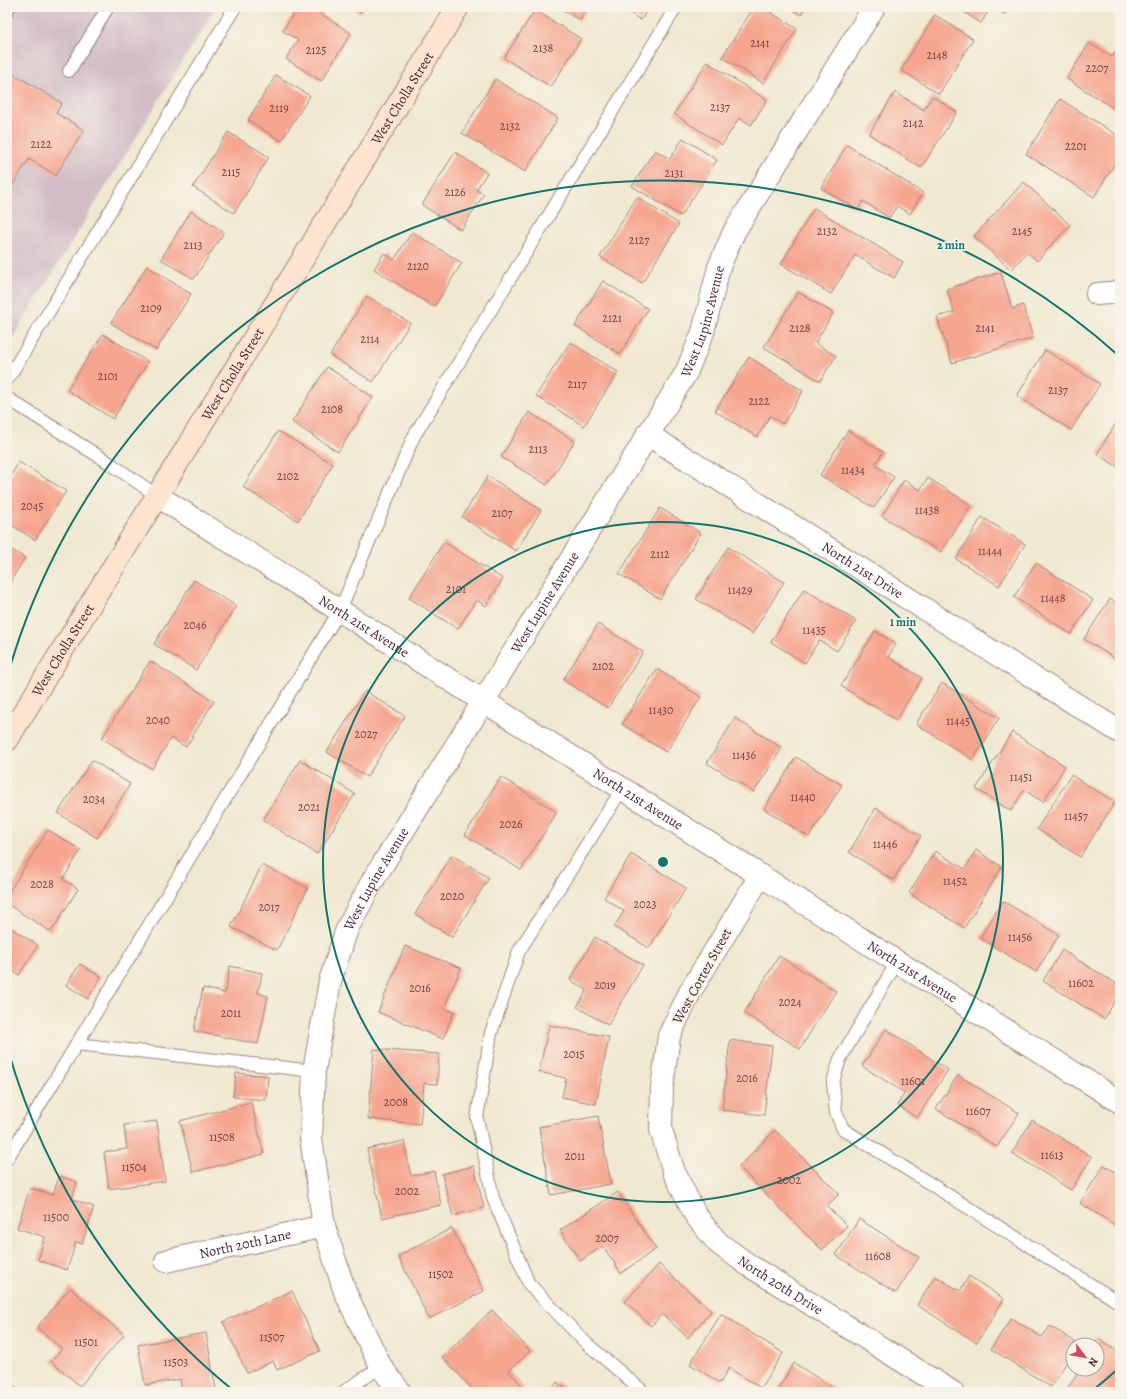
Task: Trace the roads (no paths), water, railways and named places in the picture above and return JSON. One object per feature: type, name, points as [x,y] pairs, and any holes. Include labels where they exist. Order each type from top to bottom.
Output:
[{"type":"street","name":"West Cholla Street","points":[[7,740],[458,7]]},
{"type":"street","name":"West Lupine Avenue","points":[[400,1392],[381,1367],[345,1292],[324,1226],[311,1138],[314,1071],[330,981],[347,929],[373,880],[686,373],[703,332],[720,267],[734,232],[874,7]]},
{"type":"street","points":[[1097,294],[1120,292]]},
{"type":"street","name":"North 21st Drive","points":[[647,434],[1120,732]]},
{"type":"street","name":"North 21st Avenue","points":[[156,496],[340,610],[1120,1102]]},
{"type":"street","name":"West Cortez Street","points":[[661,1130],[662,1088],[669,1036],[690,992],[760,876]]},
{"type":"street","name":"North 20th Drive","points":[[661,1130],[674,1172],[696,1216],[718,1243],[750,1266],[952,1392]]},
{"type":"street","name":"North 20th Lane","points":[[166,1261],[324,1226]]},
{"type":"lane","points":[[69,71],[108,7]]},
{"type":"lane","points":[[7,380],[235,7]]},
{"type":"lane","points":[[7,1159],[340,610],[414,436],[676,7]]},
{"type":"lane","points":[[7,398],[111,464],[156,496]]},
{"type":"lane","points":[[622,789],[519,951],[491,1033],[477,1118],[493,1198],[529,1284],[586,1343],[644,1392]]},
{"type":"lane","points":[[897,962],[840,1059],[834,1082],[836,1113],[843,1129],[1120,1303]]},
{"type":"lane","points":[[76,1044],[314,1071]]},
{"type":"lane","points":[[343,1392],[381,1367]]},
{"type":"lane","points":[[7,1390],[11,1392]]}]
